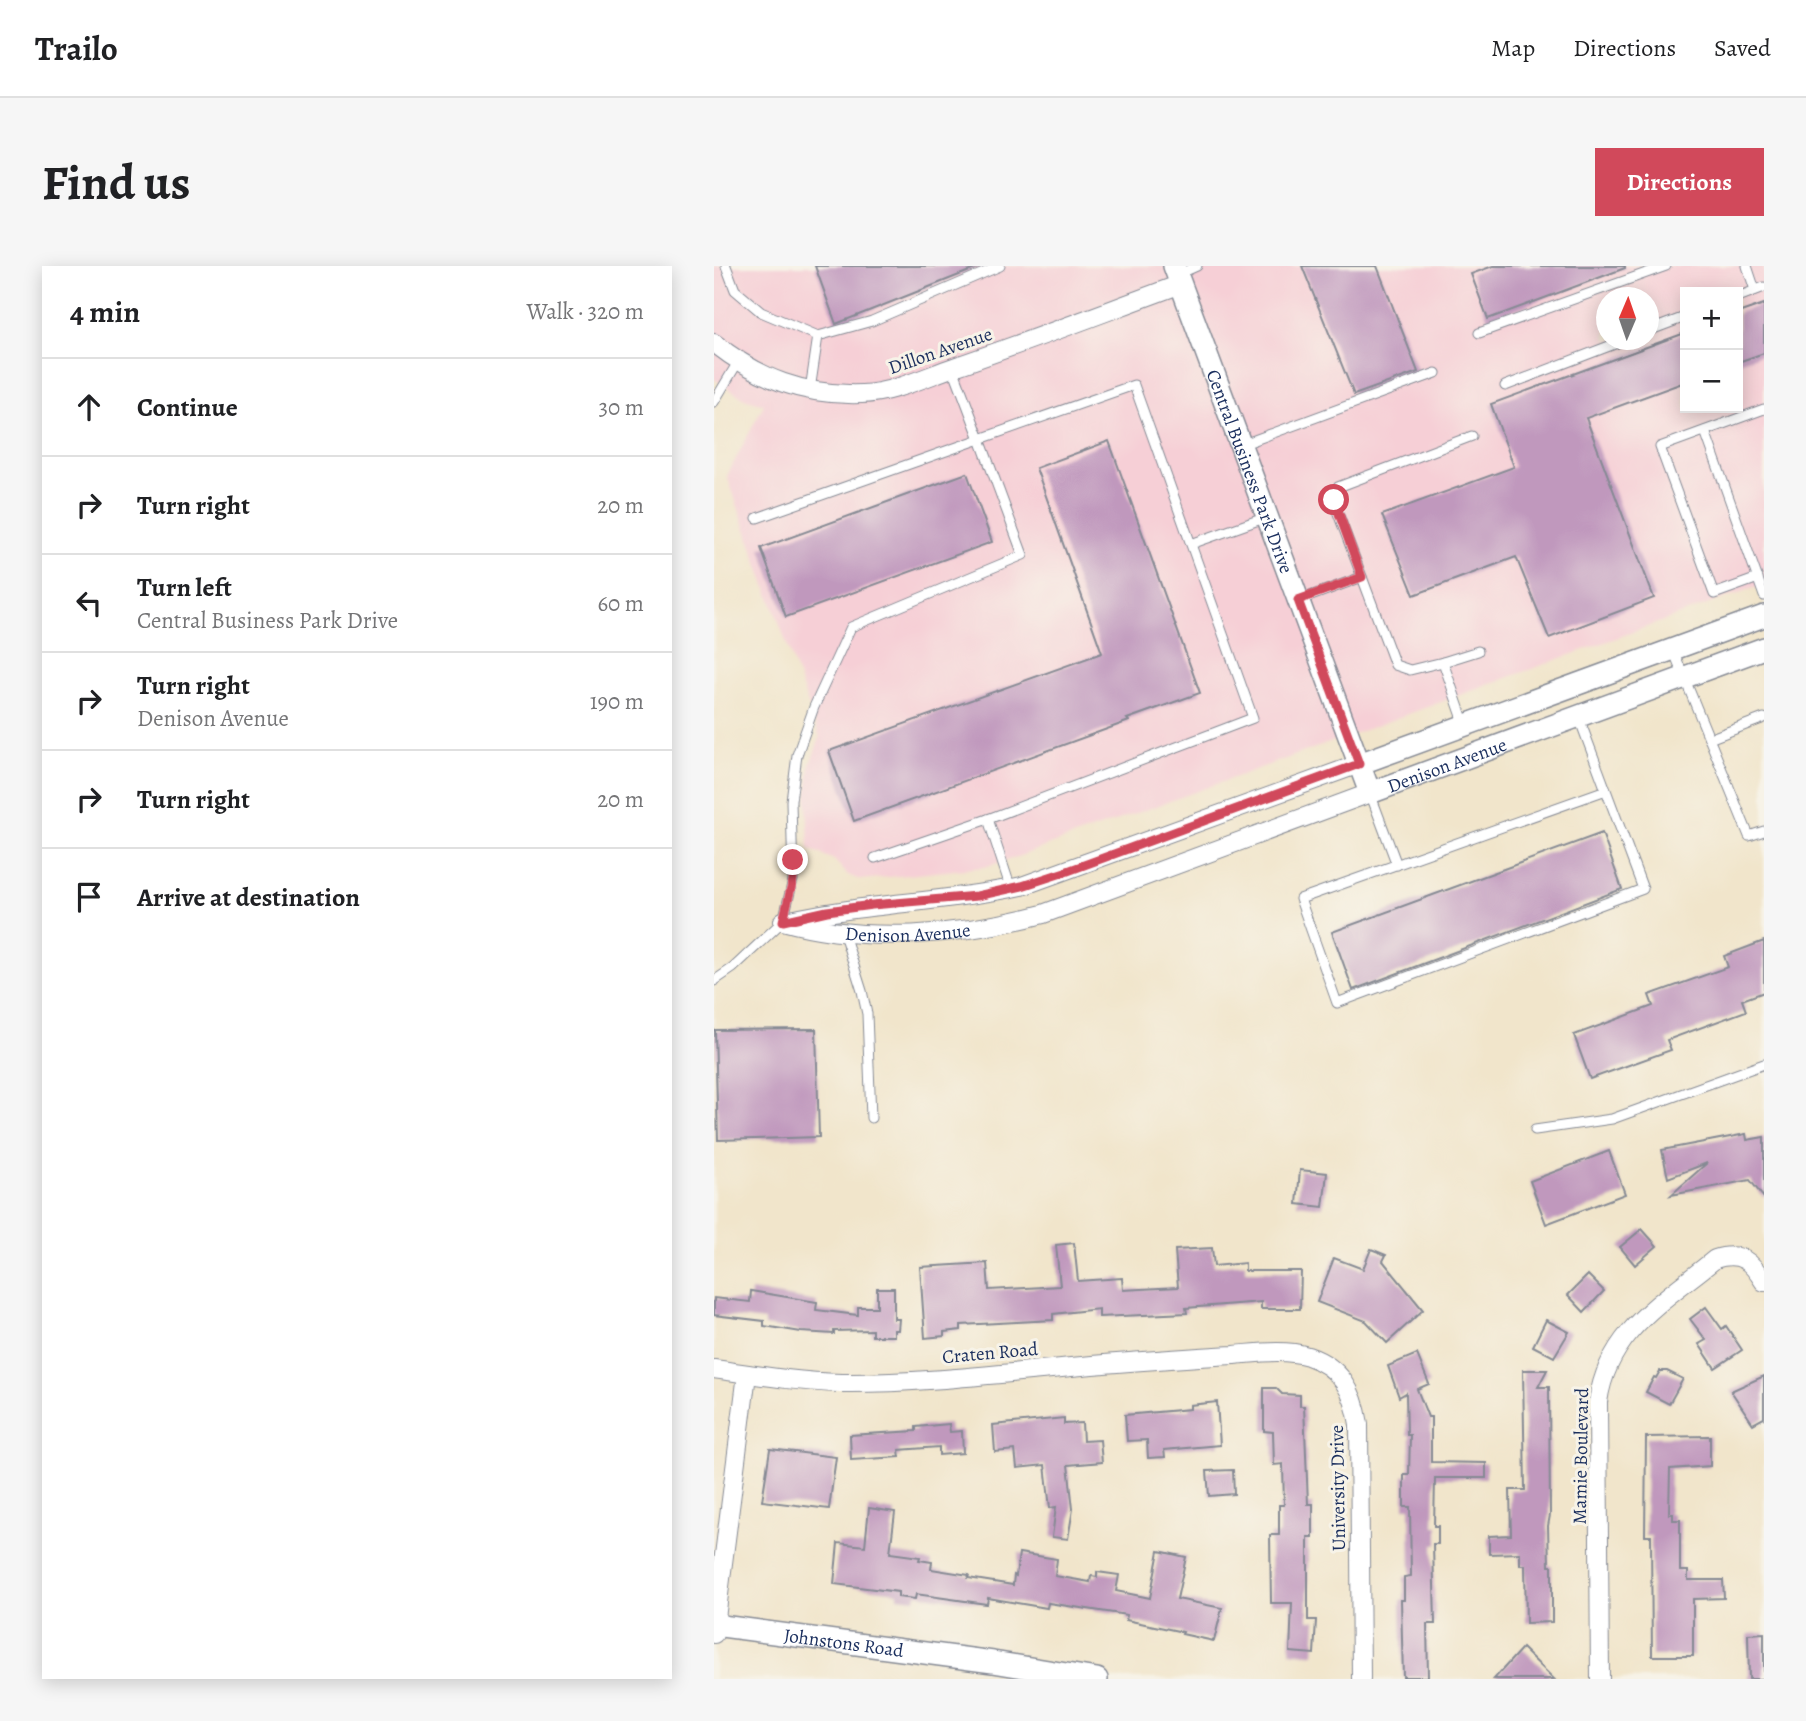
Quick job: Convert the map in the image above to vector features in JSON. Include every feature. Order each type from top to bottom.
[{"type":"street","name":"Dillon Avenue","points":[[714,343],[738,362],[766,378],[828,393],[875,392],[953,368],[1182,273]]},
{"type":"street","name":"Central Business Park Drive","points":[[1182,273],[1267,517],[1370,793]]},
{"type":"street","name":"Denison Avenue","points":[[783,921],[827,911],[977,896],[1011,889],[1078,867],[1764,616]]},
{"type":"street","name":"Denison Avenue","points":[[783,921],[844,934],[897,934],[977,927],[1031,917],[1764,648]]},
{"type":"street","name":"Mamie Boulevard","points":[[1600,1679],[1598,1402],[1605,1370],[1628,1332],[1715,1259],[1728,1255],[1740,1257],[1751,1263],[1764,1282]]},
{"type":"street","name":"Craten Road","points":[[714,1369],[830,1382],[894,1381],[1271,1353]]},
{"type":"street","name":"University Drive","points":[[1271,1353],[1295,1353],[1320,1361],[1335,1371],[1347,1385],[1355,1402],[1359,1424],[1362,1679]]},
{"type":"street","points":[[714,1628],[747,1374]]},
{"type":"street","name":"Johnstons Road","points":[[714,1628],[993,1662],[1097,1679]]},
{"type":"lane","points":[[726,266],[735,290],[761,312],[818,337],[872,321],[1000,266]]},
{"type":"lane","points":[[1479,333],[1667,266]]},
{"type":"lane","points":[[1743,295],[1760,288],[1747,266]]},
{"type":"lane","points":[[1659,327],[1680,319]]},
{"type":"lane","points":[[810,390],[818,337]]},
{"type":"lane","points":[[1505,386],[1599,350]]},
{"type":"lane","points":[[714,402],[738,362]]},
{"type":"lane","points":[[714,981],[733,968],[783,921],[793,880],[791,801],[797,755],[814,707],[851,627],[1023,555],[953,368]]},
{"type":"lane","points":[[1241,445],[1436,373]]},
{"type":"lane","points":[[758,518],[1134,384],[1253,718],[988,819],[876,858]]},
{"type":"lane","points":[[1758,578],[1714,594],[1660,447],[1764,409]]},
{"type":"lane","points":[[1705,431],[1764,596]]},
{"type":"lane","points":[[1472,436],[1338,487],[1334,500],[1395,665],[1410,670],[1478,651]]},
{"type":"lane","points":[[1191,544],[1267,517]]},
{"type":"lane","points":[[1298,600],[1362,577]]},
{"type":"lane","points":[[1673,650],[1749,836],[1764,831]]},
{"type":"lane","points":[[1443,662],[1465,726]]},
{"type":"lane","points":[[1579,716],[1643,889],[1337,1003],[1300,899],[1606,790]]},
{"type":"lane","points":[[1709,739],[1764,718]]},
{"type":"lane","points":[[1370,793],[1397,865]]},
{"type":"lane","points":[[988,819],[1011,889]]},
{"type":"lane","points":[[844,934],[867,1014],[871,1118]]},
{"type":"lane","points":[[1535,1130],[1612,1119],[1764,1064]]},
{"type":"shaded area","points":[[714,266],[1764,266],[1764,584],[1017,857],[984,867],[860,880],[848,875],[834,860],[809,849],[807,801],[810,764],[820,738],[727,476],[764,404],[744,398],[714,379]]},
{"type":"building","points":[[815,266],[982,266],[836,324]]},
{"type":"building","points":[[1302,266],[1377,266],[1418,372],[1354,395]]},
{"type":"building","points":[[1493,266],[1625,268],[1488,319],[1471,274]]},
{"type":"building","points":[[1764,304],[1764,353],[1743,360],[1743,350],[1743,311]]},
{"type":"building","points":[[1680,335],[1680,384],[1586,418],[1654,598],[1549,638],[1516,557],[1414,595],[1382,515],[1514,467],[1491,404],[1639,350],[1659,350],[1659,343]]},
{"type":"building","points":[[1109,441],[1200,693],[854,821],[829,751],[1102,653],[1036,468]]},
{"type":"building","points":[[967,473],[992,542],[786,617],[761,548]]},
{"type":"building","points":[[1602,833],[1622,889],[1353,990],[1332,932]]},
{"type":"building","points":[[1764,941],[1764,992],[1742,1000],[1746,1011],[1667,1040],[1671,1050],[1590,1079],[1574,1035],[1653,1006],[1649,995],[1728,967],[1724,956]]},
{"type":"building","points":[[816,1029],[819,1137],[718,1140],[715,1030]]},
{"type":"building","points":[[1746,1134],[1747,1140],[1764,1137],[1764,1198],[1750,1180],[1671,1195],[1707,1163],[1668,1178],[1662,1150]]},
{"type":"building","points":[[1609,1151],[1625,1194],[1546,1224],[1530,1181]]},
{"type":"building","points":[[1300,1170],[1327,1173],[1323,1207],[1297,1204]]},
{"type":"building","points":[[1642,1229],[1657,1246],[1635,1265],[1620,1247]]},
{"type":"building","points":[[1074,1243],[1078,1281],[1122,1278],[1123,1290],[1178,1287],[1175,1250],[1212,1248],[1214,1266],[1245,1263],[1245,1271],[1301,1271],[1300,1309],[1261,1309],[1261,1302],[1186,1308],[1187,1313],[1099,1317],[1099,1309],[1053,1314],[1053,1320],[961,1325],[961,1330],[944,1332],[944,1336],[925,1338],[920,1267],[987,1263],[989,1290],[1060,1286],[1056,1245]]},
{"type":"building","points":[[1371,1249],[1386,1255],[1383,1261],[1423,1310],[1387,1343],[1366,1321],[1317,1302],[1334,1258],[1363,1269]]},
{"type":"building","points":[[1588,1275],[1604,1291],[1584,1312],[1568,1295]]},
{"type":"building","points":[[877,1288],[894,1288],[894,1319],[899,1319],[898,1330],[894,1330],[894,1336],[872,1336],[872,1330],[834,1331],[834,1334],[801,1332],[764,1326],[764,1321],[714,1315],[714,1298],[750,1302],[751,1291],[817,1302],[816,1310],[858,1315],[858,1307],[877,1307]]},
{"type":"building","points":[[1706,1307],[1722,1329],[1726,1326],[1742,1350],[1715,1368],[1699,1344],[1706,1340],[1690,1319]]},
{"type":"building","points":[[1546,1320],[1569,1332],[1554,1357],[1533,1346]]},
{"type":"building","points":[[1417,1354],[1429,1384],[1417,1389],[1428,1417],[1431,1417],[1431,1462],[1486,1463],[1486,1478],[1435,1478],[1434,1526],[1438,1526],[1438,1544],[1433,1544],[1435,1624],[1427,1624],[1428,1677],[1403,1677],[1401,1600],[1404,1600],[1404,1577],[1411,1576],[1410,1507],[1404,1507],[1404,1475],[1409,1475],[1410,1435],[1407,1435],[1406,1393],[1399,1397],[1388,1366]]},
{"type":"building","points":[[1523,1370],[1547,1370],[1538,1387],[1549,1387],[1548,1526],[1549,1566],[1552,1566],[1552,1622],[1526,1623],[1525,1565],[1520,1565],[1520,1553],[1489,1554],[1489,1536],[1511,1535],[1510,1490],[1525,1490]]},
{"type":"building","points":[[1660,1371],[1667,1371],[1683,1379],[1669,1404],[1646,1392]]},
{"type":"building","points":[[1764,1376],[1764,1418],[1753,1424],[1731,1391]]},
{"type":"building","points":[[1264,1388],[1276,1388],[1282,1394],[1300,1395],[1300,1406],[1304,1406],[1308,1504],[1313,1504],[1313,1537],[1308,1537],[1308,1620],[1316,1620],[1314,1654],[1290,1652],[1292,1603],[1271,1603],[1270,1535],[1279,1535],[1279,1505],[1284,1505],[1283,1464],[1274,1465],[1273,1432],[1264,1431]]},
{"type":"building","points":[[1217,1402],[1220,1445],[1164,1450],[1165,1457],[1148,1458],[1147,1440],[1127,1441],[1125,1415],[1190,1409],[1190,1405]]},
{"type":"building","points":[[1064,1418],[1064,1424],[1082,1423],[1083,1441],[1100,1440],[1102,1462],[1068,1465],[1073,1509],[1068,1539],[1052,1537],[1056,1507],[1050,1508],[1045,1465],[1017,1468],[1015,1450],[995,1452],[993,1425]]},
{"type":"building","points":[[949,1424],[950,1432],[962,1431],[963,1453],[939,1455],[939,1447],[899,1450],[900,1457],[851,1460],[850,1435],[916,1431],[916,1427]]},
{"type":"building","points":[[1710,1436],[1710,1466],[1670,1469],[1669,1514],[1673,1514],[1673,1520],[1680,1520],[1680,1571],[1688,1571],[1688,1580],[1723,1580],[1724,1598],[1693,1599],[1693,1656],[1652,1656],[1651,1536],[1645,1536],[1646,1437]]},
{"type":"building","points":[[770,1449],[836,1457],[829,1509],[762,1501]]},
{"type":"building","points":[[1233,1470],[1234,1494],[1209,1496],[1207,1471]]},
{"type":"building","points":[[869,1508],[895,1512],[890,1553],[920,1557],[919,1560],[932,1562],[931,1569],[1013,1585],[1019,1553],[1057,1559],[1055,1576],[1090,1582],[1091,1576],[1097,1577],[1097,1572],[1119,1575],[1116,1591],[1150,1598],[1159,1551],[1186,1557],[1177,1599],[1222,1608],[1214,1641],[1126,1620],[1127,1615],[1048,1603],[1047,1608],[988,1598],[987,1604],[916,1594],[915,1599],[898,1597],[898,1592],[834,1584],[838,1543],[865,1546]]},
{"type":"building","points":[[1764,1633],[1764,1679],[1749,1679],[1748,1634]]},
{"type":"building","points":[[1522,1648],[1554,1679],[1494,1679]]},
{"type":"route","points":[[793,860],[793,880],[783,921],[872,905],[977,896],[1022,886],[1065,872],[1359,764],[1298,600],[1362,577],[1334,500]]}]
